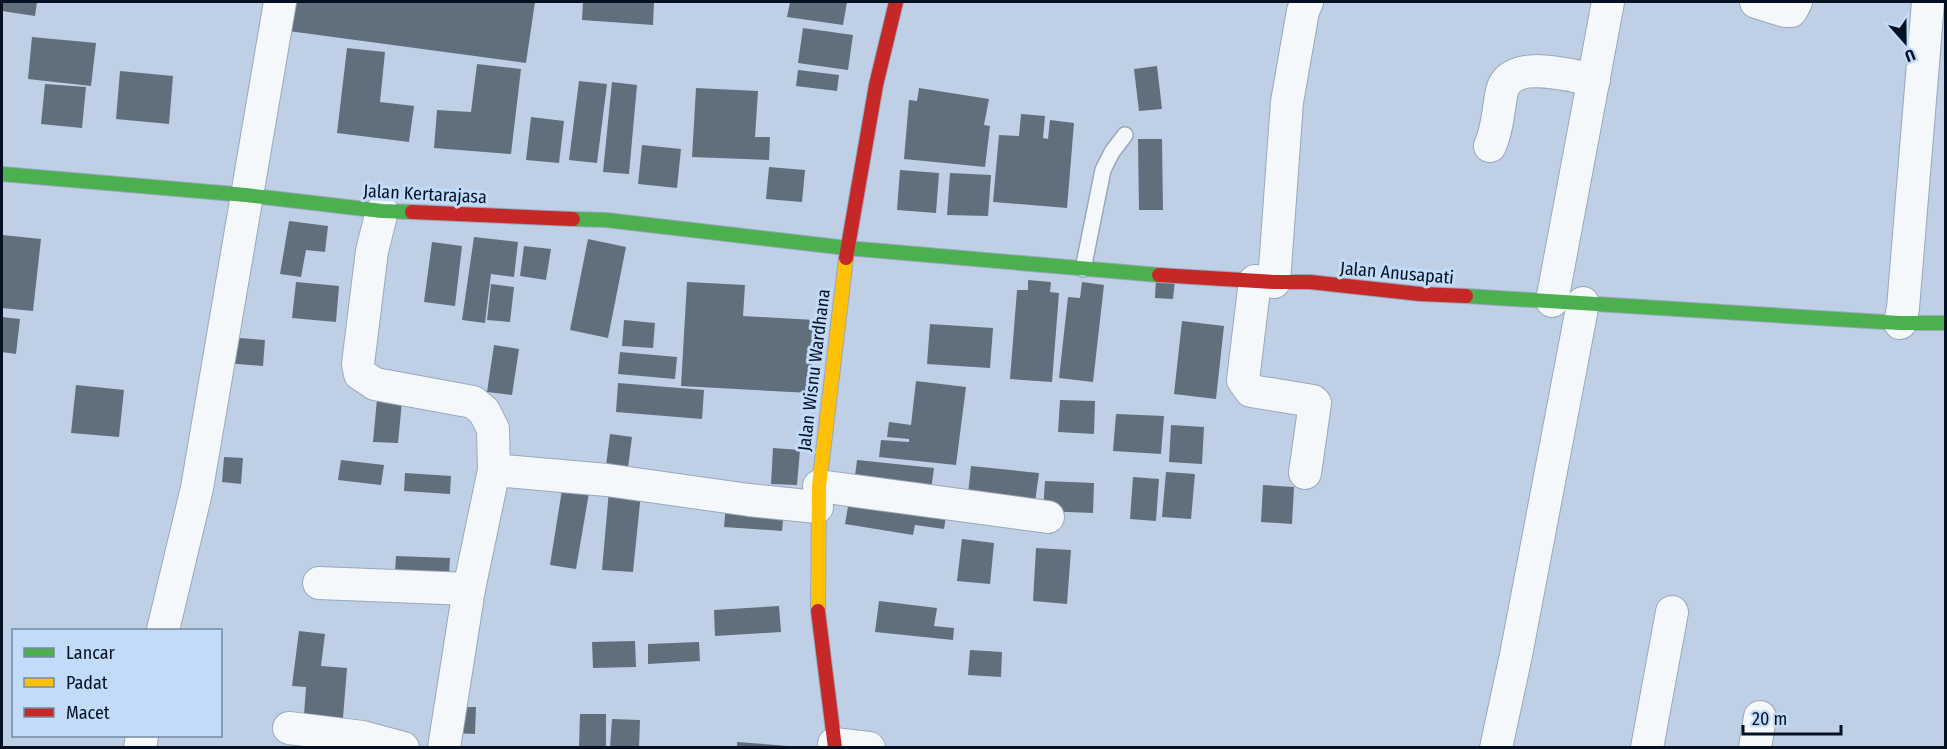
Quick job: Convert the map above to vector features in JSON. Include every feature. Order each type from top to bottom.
[{"type":"street","points":[[163,629],[197,489],[280,2]]},
{"type":"street","name":"Jalan Wisnu Wardhana","points":[[834,746],[818,612],[818,496],[847,248],[876,85],[896,2]]},
{"type":"street","points":[[1305,473],[1315,403],[1313,400],[1251,391],[1243,380],[1265,282],[1287,102],[1303,11],[1307,2]]},
{"type":"street","points":[[1552,301],[1608,2]]},
{"type":"street","points":[[1756,2],[1791,11],[1796,2]]},
{"type":"street","points":[[1900,323],[1928,2]]},
{"type":"street","points":[[1490,146],[1503,88],[1511,77],[1524,71],[1549,72],[1594,80]]},
{"type":"street","name":"Jalan Kertarajasa","points":[[2,174],[246,195],[382,211],[606,220],[847,248]]},
{"type":"street","points":[[382,211],[372,251],[358,364],[360,374],[375,384],[473,402],[484,411],[493,429],[494,470],[469,589],[444,747]]},
{"type":"street","name":"Jalan Anusapati","points":[[847,248],[1083,269],[1265,282],[1310,282],[1420,294],[1900,323],[1946,323]]},
{"type":"street","points":[[1496,747],[1516,655],[1583,303]]},
{"type":"street","points":[[494,470],[607,480],[749,500],[818,496],[1048,517]]},
{"type":"street","points":[[319,583],[469,589]]},
{"type":"street","points":[[1647,747],[1672,612]]},
{"type":"street","points":[[1755,747],[1760,717]]},
{"type":"street","points":[[289,728],[362,737],[403,747]]},
{"type":"street","points":[[834,746],[869,747]]},
{"type":"lane","points":[[1083,269],[1103,170],[1112,152],[1125,135]]},
{"type":"building","points":[[2,2],[37,2],[35,16],[2,11]]},
{"type":"building","points":[[285,2],[535,2],[526,63],[281,30]]},
{"type":"building","points":[[583,2],[654,2],[653,25],[582,20]]},
{"type":"building","points":[[790,2],[847,2],[843,25],[787,17]]},
{"type":"building","points":[[803,28],[853,35],[848,70],[798,63]]},
{"type":"building","points":[[32,37],[96,43],[91,86],[28,79]]},
{"type":"building","points":[[347,48],[385,52],[380,102],[414,106],[409,142],[337,133]]},
{"type":"building","points":[[477,64],[521,69],[511,154],[434,148],[437,110],[471,112]]},
{"type":"building","points":[[1157,66],[1162,109],[1139,111],[1134,69]]},
{"type":"building","points":[[798,70],[839,75],[837,91],[796,86]]},
{"type":"building","points":[[120,71],[173,76],[169,124],[116,119]]},
{"type":"building","points":[[579,81],[607,84],[597,163],[569,160]]},
{"type":"building","points":[[612,82],[637,85],[629,174],[603,172]]},
{"type":"building","points":[[45,84],[86,87],[82,128],[41,124]]},
{"type":"building","points":[[696,88],[758,91],[755,137],[770,137],[769,160],[692,157]]},
{"type":"building","points":[[919,88],[989,99],[984,125],[990,126],[985,167],[904,159],[909,100],[917,101]]},
{"type":"building","points":[[1021,114],[1045,116],[1043,138],[1048,139],[1050,120],[1074,123],[1067,208],[993,202],[999,135],[1019,136]]},
{"type":"building","points":[[531,117],[564,121],[559,163],[526,160]]},
{"type":"building","points":[[1138,139],[1162,139],[1163,210],[1139,210]]},
{"type":"building","points":[[642,145],[681,149],[677,188],[638,184]]},
{"type":"building","points":[[769,167],[805,170],[802,202],[766,199]]},
{"type":"building","points":[[900,170],[939,173],[936,213],[897,210]]},
{"type":"building","points":[[950,173],[991,175],[988,216],[947,215]]},
{"type":"building","points":[[289,221],[328,226],[325,252],[306,250],[301,277],[280,274]]},
{"type":"building","points":[[2,235],[41,239],[33,311],[2,308]]},
{"type":"building","points":[[474,237],[518,242],[514,277],[491,274],[485,323],[462,320]]},
{"type":"building","points":[[588,239],[626,247],[608,338],[570,330]]},
{"type":"building","points":[[432,242],[462,246],[455,306],[424,302]]},
{"type":"building","points":[[524,246],[551,249],[546,280],[520,276]]},
{"type":"building","points":[[1156,279],[1175,280],[1173,299],[1155,298]]},
{"type":"building","points":[[1028,280],[1051,282],[1050,292],[1059,293],[1052,382],[1010,379],[1017,290],[1028,290]]},
{"type":"building","points":[[296,282],[339,286],[336,322],[292,318]]},
{"type":"building","points":[[687,282],[745,285],[743,316],[815,320],[810,393],[681,386]]},
{"type":"building","points":[[1082,282],[1104,285],[1093,382],[1059,378],[1068,297],[1080,298]]},
{"type":"building","points":[[491,284],[514,287],[510,322],[487,320]]},
{"type":"building","points":[[2,317],[20,319],[16,354],[2,352]]},
{"type":"building","points":[[624,320],[655,323],[653,348],[622,346]]},
{"type":"building","points":[[1182,321],[1224,326],[1216,399],[1174,394]]},
{"type":"building","points":[[930,324],[993,328],[990,368],[927,364]]},
{"type":"building","points":[[227,337],[265,340],[263,366],[225,363]]},
{"type":"building","points":[[494,345],[519,349],[512,395],[487,392]]},
{"type":"building","points":[[620,352],[677,357],[675,379],[618,374]]},
{"type":"building","points":[[916,381],[966,387],[956,465],[879,457],[881,440],[909,442],[909,439],[887,437],[889,422],[911,425]]},
{"type":"building","points":[[618,383],[704,390],[702,419],[616,412]]},
{"type":"building","points":[[76,385],[124,390],[119,437],[71,433]]},
{"type":"building","points":[[377,399],[402,401],[398,443],[373,442]]},
{"type":"building","points":[[1060,400],[1095,401],[1094,434],[1058,432]]},
{"type":"building","points":[[1116,414],[1164,416],[1161,454],[1113,451]]},
{"type":"building","points":[[1171,425],[1204,427],[1202,464],[1169,462]]},
{"type":"building","points":[[610,434],[632,437],[628,468],[606,466]]},
{"type":"building","points":[[773,448],[800,450],[797,485],[771,484]]},
{"type":"building","points":[[224,457],[243,458],[241,484],[222,482]]},
{"type":"building","points":[[341,460],[384,465],[381,485],[338,480]]},
{"type":"building","points":[[857,460],[934,468],[930,497],[882,490],[884,478],[855,476]]},
{"type":"building","points":[[971,466],[1039,473],[1034,510],[967,503]]},
{"type":"building","points":[[1166,472],[1195,474],[1191,519],[1162,517]]},
{"type":"building","points":[[405,473],[451,476],[450,494],[404,491]]},
{"type":"building","points":[[564,477],[591,481],[576,569],[550,565]]},
{"type":"building","points":[[1133,477],[1159,479],[1156,521],[1130,519]]},
{"type":"building","points":[[1045,481],[1094,483],[1093,513],[1043,511]]},
{"type":"building","points":[[1263,485],[1294,487],[1292,524],[1261,522]]},
{"type":"building","points":[[609,490],[641,493],[633,572],[602,570]]},
{"type":"building","points":[[850,495],[947,510],[944,529],[915,525],[913,535],[845,524]]},
{"type":"building","points":[[726,504],[784,509],[782,531],[724,527]]},
{"type":"building","points":[[962,539],[994,543],[990,584],[957,581]]},
{"type":"building","points":[[1036,548],[1071,550],[1067,604],[1033,601]]},
{"type":"building","points":[[396,556],[450,558],[449,574],[395,572]]},
{"type":"building","points":[[879,601],[937,608],[934,626],[954,628],[953,640],[875,632]]},
{"type":"building","points":[[779,606],[781,632],[715,636],[714,610]]},
{"type":"building","points":[[299,631],[325,634],[321,666],[347,668],[343,718],[304,715],[306,687],[292,686]]},
{"type":"building","points":[[635,641],[636,667],[593,668],[592,642]]},
{"type":"building","points":[[699,642],[700,661],[648,664],[648,644]]},
{"type":"building","points":[[970,650],[1002,652],[1001,677],[968,675]]},
{"type":"building","points":[[456,707],[476,707],[475,734],[455,733]]},
{"type":"building","points":[[580,714],[606,714],[606,748],[579,748]]},
{"type":"building","points":[[612,719],[640,720],[639,748],[610,748]]},
{"type":"building","points":[[737,742],[788,746],[788,748],[737,748]]},
{"type":"traffic: fast","points":[[2,174],[412,212]]},
{"type":"traffic: fast","points":[[573,219],[606,220],[847,248],[1159,275]]},
{"type":"traffic: fast","points":[[1466,296],[1900,323],[1946,323]]},
{"type":"traffic: slow","points":[[818,611],[819,486],[846,258]]},
{"type":"traffic: jam","points":[[846,258],[876,85],[896,2]]},
{"type":"traffic: jam","points":[[412,212],[573,219]]},
{"type":"traffic: jam","points":[[1159,275],[1310,282],[1420,294],[1466,296]]},
{"type":"traffic: jam","points":[[818,611],[835,748]]}]
